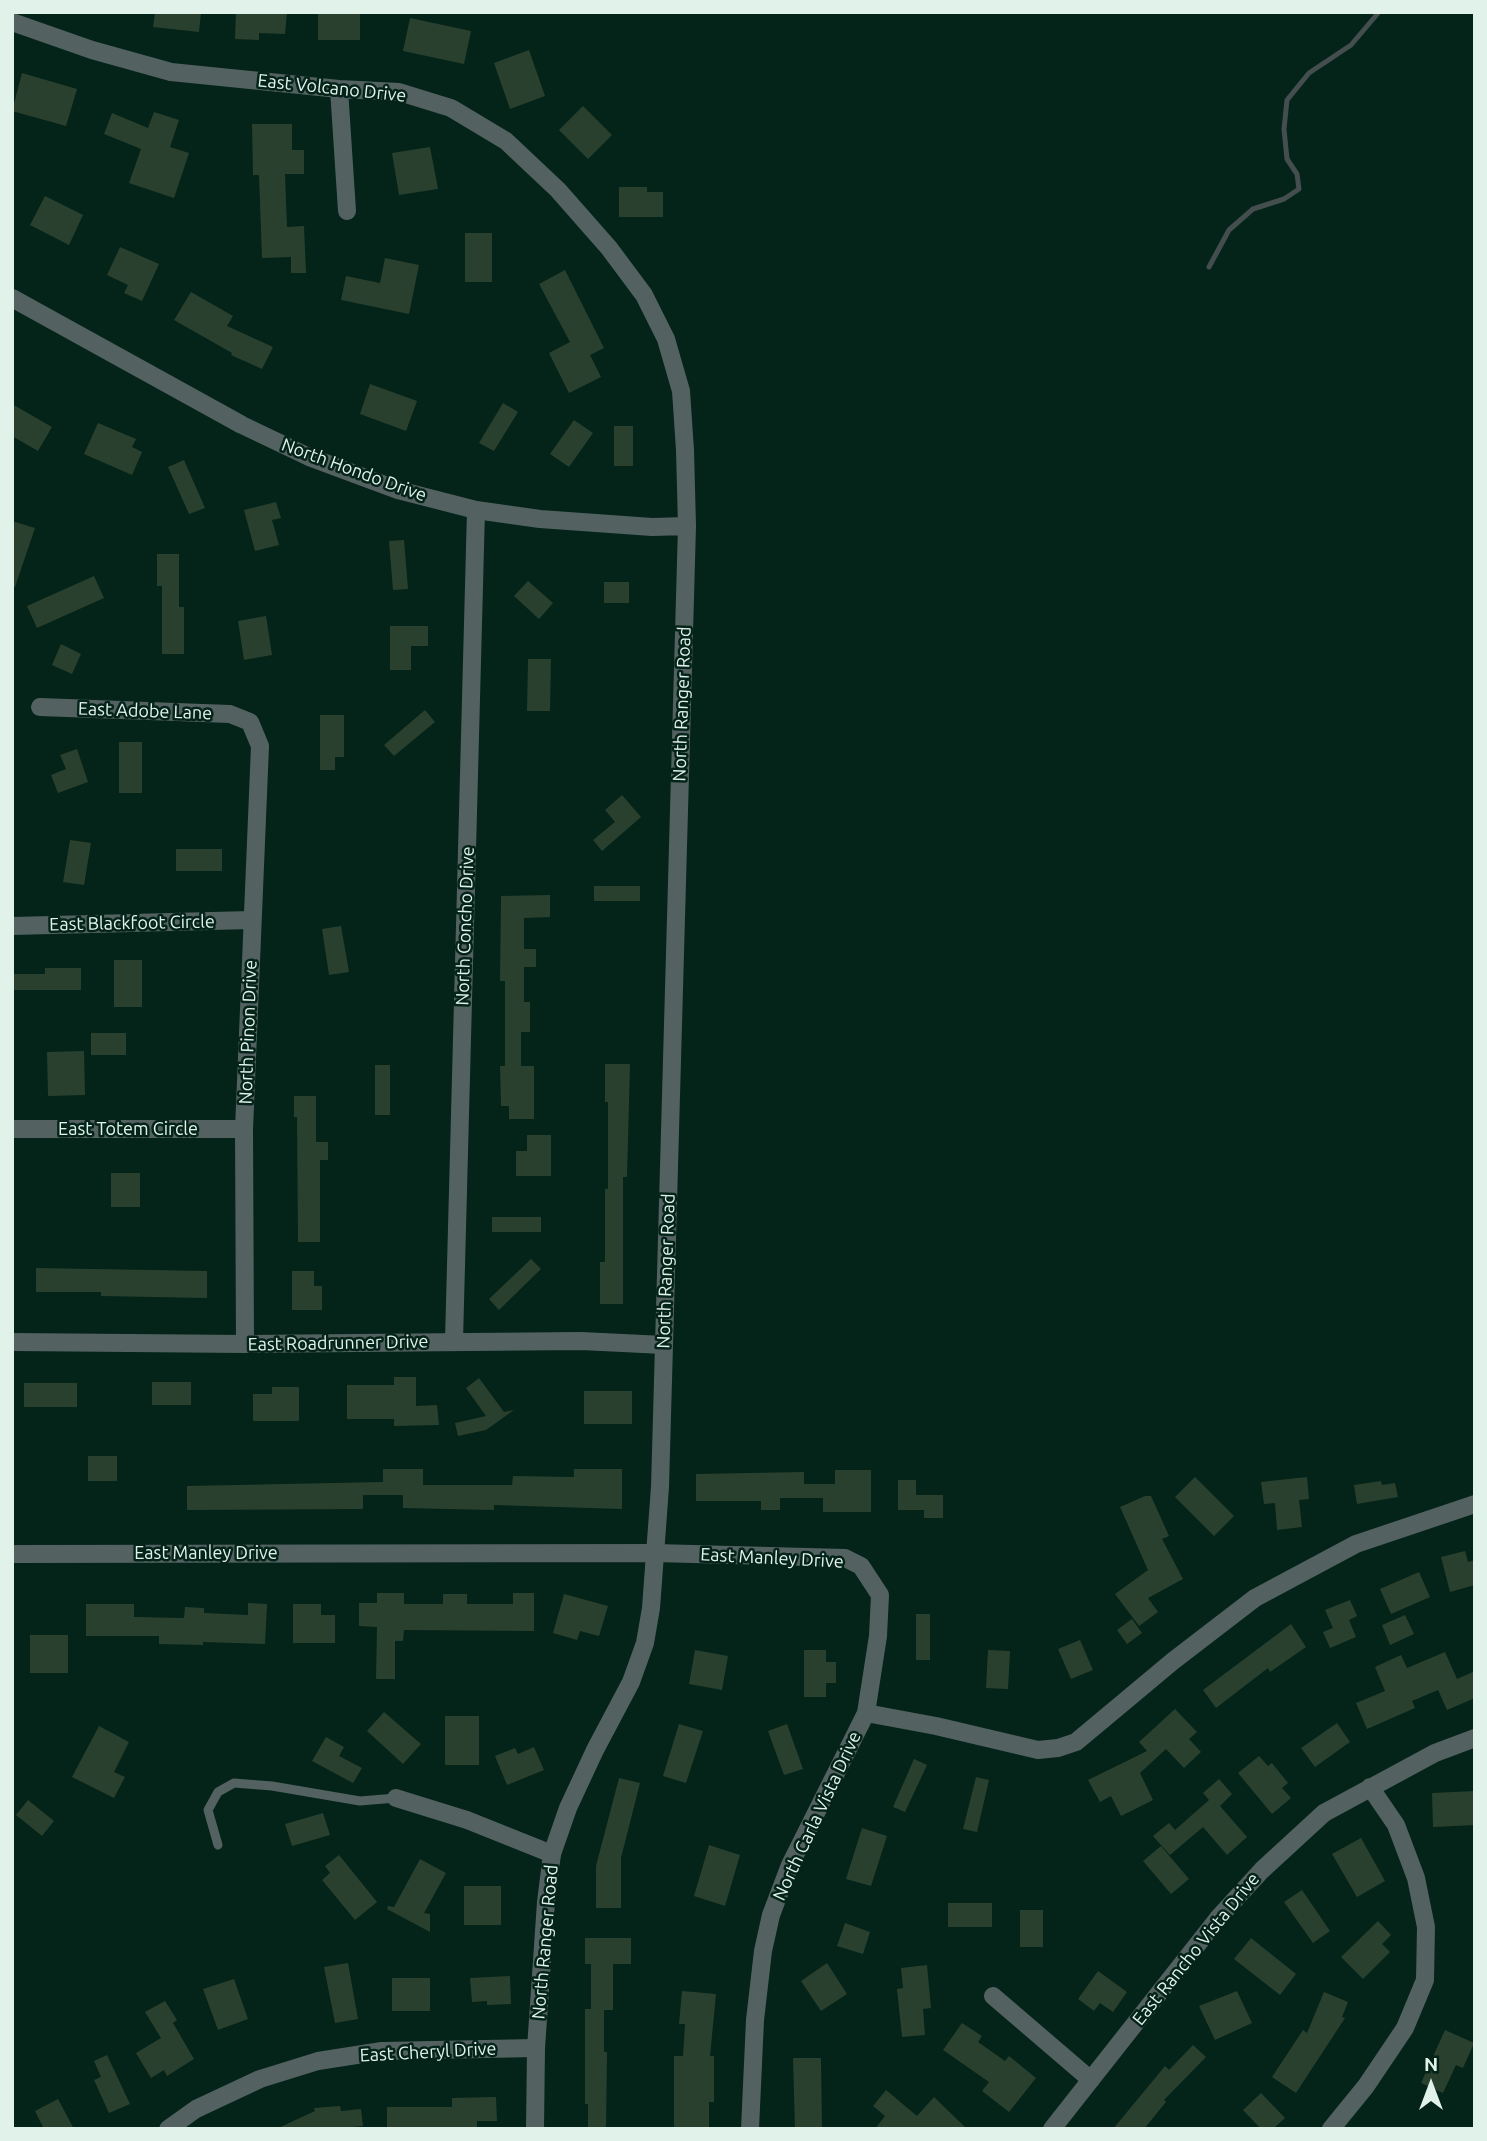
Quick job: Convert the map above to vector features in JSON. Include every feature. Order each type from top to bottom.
[{"type":"street","name":"East Volcano Drive","points":[[12,22],[92,50],[171,72],[339,89],[399,92],[451,108],[506,141],[558,190],[609,248],[644,295],[666,339],[681,391]]},
{"type":"street","points":[[339,89],[347,211]]},
{"type":"street","name":"North Hondo Drive","points":[[14,302],[242,425],[309,457],[398,490],[476,510],[577,522],[652,527],[687,526]]},
{"type":"street","name":"North Ranger Road","points":[[535,2129],[536,2048],[552,1854],[568,1808],[631,1682],[645,1643],[655,1553],[660,1487],[687,526],[681,391]]},
{"type":"street","name":"North Concho Drive","points":[[454,1341],[476,510]]},
{"type":"street","name":"East Adobe Lane","points":[[40,707],[230,714],[250,722]]},
{"type":"street","name":"North Pinon Drive","points":[[245,1344],[244,1129],[260,746],[250,722]]},
{"type":"street","name":"East Blackfoot Circle","points":[[12,926],[251,920]]},
{"type":"street","name":"East Totem Circle","points":[[12,1129],[244,1129]]},
{"type":"street","name":"East Roadrunner Drive","points":[[12,1342],[245,1344],[581,1341],[664,1345]]},
{"type":"street","points":[[866,1713],[1038,1750],[1058,1748],[1076,1742],[1173,1661],[1255,1598],[1356,1544],[1475,1504]]},
{"type":"street","name":"East Manley Drive","points":[[12,1554],[655,1553],[845,1558],[861,1566],[880,1595],[878,1636],[866,1713]]},
{"type":"street","name":"North Carla Vista Drive","points":[[750,2129],[755,2020],[763,1951],[771,1915],[790,1865],[866,1713]]},
{"type":"street","name":"East Rancho Vista Drive","points":[[1052,2129],[1219,1917],[1262,1870],[1324,1813],[1435,1753],[1475,1738]]},
{"type":"street","points":[[1331,2129],[1366,2086],[1405,2028],[1425,1980],[1426,1927],[1416,1878],[1396,1825],[1370,1787]]},
{"type":"street","points":[[396,1798],[467,1820],[552,1854]]},
{"type":"street","points":[[993,1996],[1091,2080]]},
{"type":"street","name":"East Cheryl Drive","points":[[168,2129],[196,2109],[260,2079],[318,2061],[382,2051],[536,2048]]},
{"type":"lane","points":[[218,1845],[208,1810],[218,1792],[234,1783],[272,1786],[360,1801],[396,1798]]},
{"type":"building","points":[[155,12],[201,12],[199,32],[153,27]]},
{"type":"building","points":[[236,12],[287,12],[285,34],[259,33],[259,40],[235,39]]},
{"type":"building","points":[[318,12],[360,12],[360,40],[318,40]]},
{"type":"building","points":[[410,18],[471,31],[464,64],[403,51]]},
{"type":"building","points":[[529,50],[545,96],[510,109],[494,63]]},
{"type":"building","points":[[22,73],[77,89],[66,126],[12,111]]},
{"type":"building","points":[[583,106],[612,135],[588,159],[559,130]]},
{"type":"building","points":[[154,112],[179,120],[170,147],[189,153],[174,198],[129,183],[141,149],[104,134],[112,113],[148,128]]},
{"type":"building","points":[[252,124],[292,124],[292,150],[304,150],[304,174],[285,174],[287,227],[304,226],[306,273],[291,273],[291,257],[262,258],[259,175],[253,175]]},
{"type":"building","points":[[430,147],[438,189],[399,195],[392,153]]},
{"type":"building","points":[[619,187],[647,187],[647,192],[663,192],[663,217],[619,217]]},
{"type":"building","points":[[45,196],[83,215],[69,245],[30,225]]},
{"type":"building","points":[[465,233],[492,233],[492,282],[465,282]]},
{"type":"building","points":[[120,247],[159,264],[142,301],[124,293],[128,285],[107,275]]},
{"type":"building","points":[[385,258],[419,265],[409,314],[341,300],[346,276],[380,283]]},
{"type":"building","points":[[565,270],[604,348],[590,355],[601,377],[569,393],[549,353],[570,342],[539,284]]},
{"type":"building","points":[[191,292],[233,316],[227,326],[273,347],[262,369],[231,355],[232,353],[174,320]]},
{"type":"building","points":[[370,384],[417,401],[406,431],[360,414]]},
{"type":"building","points":[[503,403],[518,412],[494,451],[479,443]]},
{"type":"building","points":[[12,404],[52,427],[38,451],[12,436]]},
{"type":"building","points":[[574,420],[593,433],[569,467],[550,454]]},
{"type":"building","points":[[98,423],[136,439],[132,447],[142,452],[132,475],[84,454]]},
{"type":"building","points":[[614,426],[633,426],[633,466],[614,466]]},
{"type":"building","points":[[184,460],[205,508],[189,514],[168,467]]},
{"type":"building","points":[[276,502],[281,518],[272,520],[279,545],[255,551],[244,510]]},
{"type":"building","points":[[12,521],[35,528],[15,587],[12,587]]},
{"type":"building","points":[[404,540],[408,589],[393,590],[389,541]]},
{"type":"building","points":[[157,554],[179,554],[179,607],[184,607],[184,654],[162,654],[162,586],[157,586]]},
{"type":"building","points":[[94,576],[104,598],[37,628],[27,606]]},
{"type":"building","points":[[528,581],[553,603],[539,619],[514,596]]},
{"type":"building","points":[[604,582],[629,582],[629,603],[604,603]]},
{"type":"building","points":[[266,616],[272,655],[244,660],[238,621]]},
{"type":"building","points":[[390,626],[428,626],[428,646],[411,646],[411,670],[390,670]]},
{"type":"building","points":[[61,644],[81,654],[72,674],[52,665]]},
{"type":"building","points":[[528,659],[551,659],[550,711],[527,711]]},
{"type":"building","points":[[425,710],[435,722],[394,756],[384,745]]},
{"type":"building","points":[[320,715],[344,715],[344,757],[335,757],[335,770],[320,770]]},
{"type":"building","points":[[119,742],[142,742],[142,793],[119,793]]},
{"type":"building","points":[[77,749],[88,782],[58,793],[51,775],[66,769],[60,755]]},
{"type":"building","points":[[622,795],[641,817],[602,851],[593,840],[615,822],[605,810]]},
{"type":"building","points":[[70,840],[91,843],[84,885],[63,882]]},
{"type":"building","points":[[176,849],[222,849],[222,871],[176,871]]},
{"type":"building","points":[[594,886],[640,886],[640,901],[594,901]]},
{"type":"building","points":[[550,895],[550,917],[524,918],[524,949],[536,949],[536,967],[524,967],[524,1002],[530,1002],[530,1032],[521,1032],[521,1066],[534,1066],[534,1119],[509,1119],[509,1106],[501,1106],[500,1066],[505,1066],[505,981],[500,981],[501,896]]},
{"type":"building","points":[[341,926],[349,972],[329,975],[322,929]]},
{"type":"building","points":[[114,960],[142,960],[142,1007],[114,1007]]},
{"type":"building","points":[[45,968],[81,968],[81,990],[12,990],[12,974],[45,974]]},
{"type":"building","points":[[91,1033],[126,1033],[126,1055],[91,1055]]},
{"type":"building","points":[[84,1051],[85,1095],[48,1096],[47,1052]]},
{"type":"building","points":[[605,1064],[630,1064],[627,1177],[623,1177],[623,1304],[600,1304],[600,1262],[605,1262],[605,1189],[608,1189]]},
{"type":"building","points":[[375,1065],[390,1065],[390,1115],[375,1115]]},
{"type":"building","points":[[294,1096],[316,1096],[316,1142],[328,1142],[328,1160],[320,1160],[320,1242],[298,1242],[297,1117],[294,1117]]},
{"type":"building","points":[[527,1135],[551,1135],[551,1176],[516,1176],[516,1151],[527,1151]]},
{"type":"building","points":[[111,1173],[140,1173],[140,1207],[111,1207]]},
{"type":"building","points":[[492,1217],[541,1217],[541,1232],[492,1232]]},
{"type":"building","points":[[531,1259],[541,1269],[499,1310],[489,1299]]},
{"type":"building","points":[[36,1268],[207,1271],[207,1298],[101,1296],[101,1292],[36,1292]]},
{"type":"building","points":[[292,1271],[314,1271],[314,1286],[322,1286],[322,1310],[292,1310]]},
{"type":"building","points":[[394,1377],[416,1377],[416,1406],[437,1405],[439,1425],[394,1426],[394,1419],[347,1419],[347,1385],[394,1385]]},
{"type":"building","points":[[479,1378],[504,1412],[514,1410],[486,1430],[458,1436],[455,1423],[486,1416],[466,1388]]},
{"type":"building","points":[[152,1382],[191,1382],[191,1405],[152,1405]]},
{"type":"building","points":[[24,1383],[77,1383],[77,1407],[24,1407]]},
{"type":"building","points":[[272,1387],[299,1387],[299,1421],[253,1421],[253,1394],[272,1394]]},
{"type":"building","points":[[584,1391],[632,1391],[632,1424],[584,1424]]},
{"type":"building","points":[[88,1456],[117,1456],[117,1481],[88,1481]]},
{"type":"building","points":[[383,1469],[423,1469],[423,1485],[512,1485],[513,1476],[574,1477],[574,1469],[622,1469],[622,1509],[494,1505],[494,1510],[403,1508],[403,1495],[363,1495],[363,1509],[187,1510],[187,1486],[383,1482]]},
{"type":"building","points":[[835,1470],[871,1470],[871,1512],[823,1512],[823,1498],[780,1498],[780,1510],[761,1510],[761,1501],[696,1501],[696,1474],[804,1472],[804,1484],[835,1484]]},
{"type":"building","points":[[1195,1477],[1234,1516],[1214,1536],[1175,1497]]},
{"type":"building","points":[[1307,1477],[1309,1499],[1299,1500],[1302,1527],[1277,1530],[1275,1503],[1264,1504],[1261,1482]]},
{"type":"building","points":[[898,1480],[916,1480],[916,1495],[943,1495],[943,1518],[924,1518],[924,1510],[898,1510]]},
{"type":"building","points":[[1381,1481],[1382,1485],[1395,1483],[1398,1497],[1357,1504],[1354,1485]]},
{"type":"building","points":[[1151,1496],[1169,1536],[1162,1539],[1183,1579],[1148,1598],[1158,1612],[1139,1626],[1115,1594],[1148,1570],[1120,1507]]},
{"type":"building","points":[[1465,1551],[1468,1562],[1475,1560],[1475,1585],[1450,1592],[1441,1557]]},
{"type":"building","points":[[1419,1572],[1430,1597],[1391,1614],[1380,1589]]},
{"type":"building","points":[[377,1593],[404,1593],[404,1604],[443,1604],[443,1594],[467,1594],[467,1604],[513,1604],[513,1593],[534,1593],[534,1631],[404,1630],[403,1641],[395,1641],[395,1679],[376,1679],[377,1627],[359,1626],[359,1603],[377,1603]]},
{"type":"building","points":[[564,1594],[608,1606],[599,1636],[580,1631],[577,1640],[553,1633]]},
{"type":"building","points":[[1350,1600],[1357,1616],[1349,1620],[1356,1637],[1330,1648],[1323,1632],[1333,1628],[1325,1610]]},
{"type":"building","points":[[248,1603],[267,1604],[265,1644],[159,1644],[159,1636],[86,1636],[86,1604],[134,1604],[134,1617],[184,1618],[185,1607],[204,1608],[204,1613],[248,1615]]},
{"type":"building","points":[[293,1604],[321,1604],[321,1615],[335,1615],[335,1643],[293,1643]]},
{"type":"building","points":[[916,1614],[930,1614],[930,1660],[916,1660]]},
{"type":"building","points":[[1405,1615],[1414,1634],[1390,1645],[1382,1625]]},
{"type":"building","points":[[1132,1619],[1142,1633],[1127,1644],[1117,1630]]},
{"type":"building","points":[[1291,1624],[1306,1647],[1270,1672],[1268,1668],[1216,1708],[1203,1690]]},
{"type":"building","points":[[30,1635],[68,1635],[68,1673],[30,1673]]},
{"type":"building","points":[[1080,1640],[1093,1670],[1071,1679],[1058,1649]]},
{"type":"building","points":[[695,1650],[728,1656],[722,1690],[689,1684]]},
{"type":"building","points":[[804,1650],[826,1650],[826,1662],[836,1662],[836,1683],[826,1683],[826,1697],[804,1697]]},
{"type":"building","points":[[988,1650],[1010,1651],[1008,1689],[986,1688]]},
{"type":"building","points":[[1445,1652],[1457,1679],[1475,1671],[1475,1698],[1447,1710],[1438,1690],[1412,1701],[1415,1708],[1367,1729],[1356,1703],[1385,1691],[1375,1667],[1401,1655],[1407,1668]]},
{"type":"building","points":[[1175,1709],[1197,1732],[1189,1739],[1201,1752],[1184,1768],[1166,1749],[1140,1773],[1153,1800],[1121,1816],[1111,1796],[1100,1802],[1088,1780],[1147,1751],[1139,1742]]},
{"type":"building","points":[[384,1712],[421,1744],[403,1764],[367,1731]]},
{"type":"building","points":[[445,1716],[479,1716],[479,1765],[445,1765]]},
{"type":"building","points":[[1337,1723],[1350,1742],[1315,1767],[1301,1748]]},
{"type":"building","points":[[679,1724],[703,1731],[686,1783],[663,1776]]},
{"type":"building","points":[[787,1724],[803,1769],[784,1775],[768,1731]]},
{"type":"building","points":[[99,1726],[129,1742],[114,1772],[125,1777],[114,1798],[72,1777]]},
{"type":"building","points":[[326,1737],[344,1747],[339,1756],[362,1768],[353,1783],[312,1761]]},
{"type":"building","points":[[534,1747],[544,1770],[507,1785],[495,1756],[515,1748],[518,1754]]},
{"type":"building","points":[[1259,1756],[1268,1766],[1272,1763],[1288,1783],[1282,1788],[1291,1798],[1272,1814],[1238,1773]]},
{"type":"building","points":[[914,1759],[927,1765],[905,1812],[893,1807]]},
{"type":"building","points":[[976,1777],[989,1780],[977,1832],[963,1829]]},
{"type":"building","points":[[619,1778],[640,1783],[621,1858],[621,1908],[596,1908],[596,1866]]},
{"type":"building","points":[[1219,1779],[1232,1794],[1220,1806],[1247,1837],[1227,1855],[1203,1827],[1170,1855],[1153,1836],[1169,1823],[1175,1830],[1209,1800],[1203,1793]]},
{"type":"building","points":[[1475,1791],[1475,1825],[1433,1827],[1432,1793]]},
{"type":"building","points":[[28,1800],[54,1821],[42,1836],[16,1815]]},
{"type":"building","points":[[323,1813],[330,1835],[292,1846],[285,1824]]},
{"type":"building","points":[[862,1828],[887,1836],[871,1886],[846,1879]]},
{"type":"building","points":[[1361,1838],[1385,1881],[1357,1897],[1332,1854]]},
{"type":"building","points":[[709,1845],[740,1855],[725,1906],[694,1896]]},
{"type":"building","points":[[1161,1846],[1189,1879],[1171,1894],[1143,1861]]},
{"type":"building","points":[[339,1855],[377,1902],[355,1920],[322,1880],[330,1873],[325,1866]]},
{"type":"building","points":[[420,1859],[446,1873],[424,1913],[430,1914],[430,1932],[387,1909],[388,1906],[394,1907]]},
{"type":"building","points":[[464,1886],[501,1886],[501,1925],[464,1925]]},
{"type":"building","points":[[1302,1890],[1330,1931],[1313,1943],[1284,1902]]},
{"type":"building","points":[[948,1903],[992,1903],[992,1927],[948,1927]]},
{"type":"building","points":[[1020,1910],[1043,1910],[1043,1947],[1020,1947]]},
{"type":"building","points":[[1378,1921],[1391,1935],[1382,1944],[1390,1952],[1363,1979],[1341,1957]]},
{"type":"building","points":[[845,1923],[870,1932],[863,1954],[837,1946]]},
{"type":"building","points":[[585,1938],[631,1938],[631,1964],[613,1964],[613,2010],[604,2010],[604,2052],[607,2052],[606,2129],[588,2129],[588,2104],[585,2104],[585,2009],[591,2009],[591,1964],[585,1964]]},
{"type":"building","points":[[1251,1938],[1296,1974],[1280,1995],[1234,1959]]},
{"type":"building","points":[[348,1963],[358,2019],[335,2023],[324,1967]]},
{"type":"building","points":[[827,1963],[847,1994],[821,2011],[801,1981]]},
{"type":"building","points":[[927,1965],[931,2008],[923,2009],[925,2035],[902,2037],[897,1989],[903,1988],[901,1968]]},
{"type":"building","points":[[1098,1971],[1127,1992],[1113,2012],[1100,2003],[1094,2011],[1078,1999]]},
{"type":"building","points":[[510,1976],[511,2004],[487,2005],[487,2001],[472,2002],[470,1978]]},
{"type":"building","points":[[392,1978],[430,1978],[430,2011],[392,2011]]},
{"type":"building","points":[[234,1979],[248,2019],[218,2030],[203,1989]]},
{"type":"building","points":[[682,1991],[716,1994],[710,2056],[714,2056],[714,2102],[709,2102],[709,2129],[674,2129],[674,2056],[683,2056],[685,2024],[679,2024]]},
{"type":"building","points":[[1237,1991],[1252,2023],[1215,2040],[1199,2006]]},
{"type":"building","points":[[1324,1992],[1348,2002],[1342,2017],[1345,2018],[1296,2093],[1272,2077],[1303,2030],[1307,2033]]},
{"type":"building","points":[[165,2001],[177,2020],[173,2023],[194,2059],[167,2076],[164,2070],[151,2078],[136,2053],[161,2038],[145,2012]]},
{"type":"building","points":[[962,2023],[982,2036],[978,2042],[1005,2061],[1009,2056],[1036,2078],[1009,2112],[982,2091],[989,2082],[943,2050]]},
{"type":"building","points":[[1445,2030],[1474,2043],[1463,2068],[1456,2065],[1443,2093],[1421,2083]]},
{"type":"building","points":[[1193,2045],[1206,2057],[1164,2100],[1166,2102],[1144,2129],[1113,2129],[1165,2066],[1169,2070]]},
{"type":"building","points":[[107,2055],[130,2104],[109,2113],[94,2080],[101,2077],[94,2061]]},
{"type":"building","points":[[793,2058],[821,2058],[822,2129],[795,2129]]},
{"type":"building","points":[[886,2090],[917,2116],[934,2097],[967,2129],[875,2129],[885,2116],[873,2106]]},
{"type":"building","points":[[1261,2093],[1285,2118],[1273,2129],[1261,2129],[1243,2110]]},
{"type":"building","points":[[496,2097],[497,2121],[477,2121],[477,2129],[387,2129],[387,2107],[452,2107],[452,2098]]},
{"type":"building","points":[[58,2099],[74,2129],[44,2129],[35,2111]]},
{"type":"building","points":[[340,2106],[341,2111],[361,2109],[363,2126],[276,2129],[315,2111],[314,2108]]},
{"type":"waterway","points":[[1209,267],[1229,230],[1253,209],[1284,199],[1299,189],[1297,174],[1287,159],[1284,129],[1287,100],[1309,73],[1351,45],[1379,12]]}]
